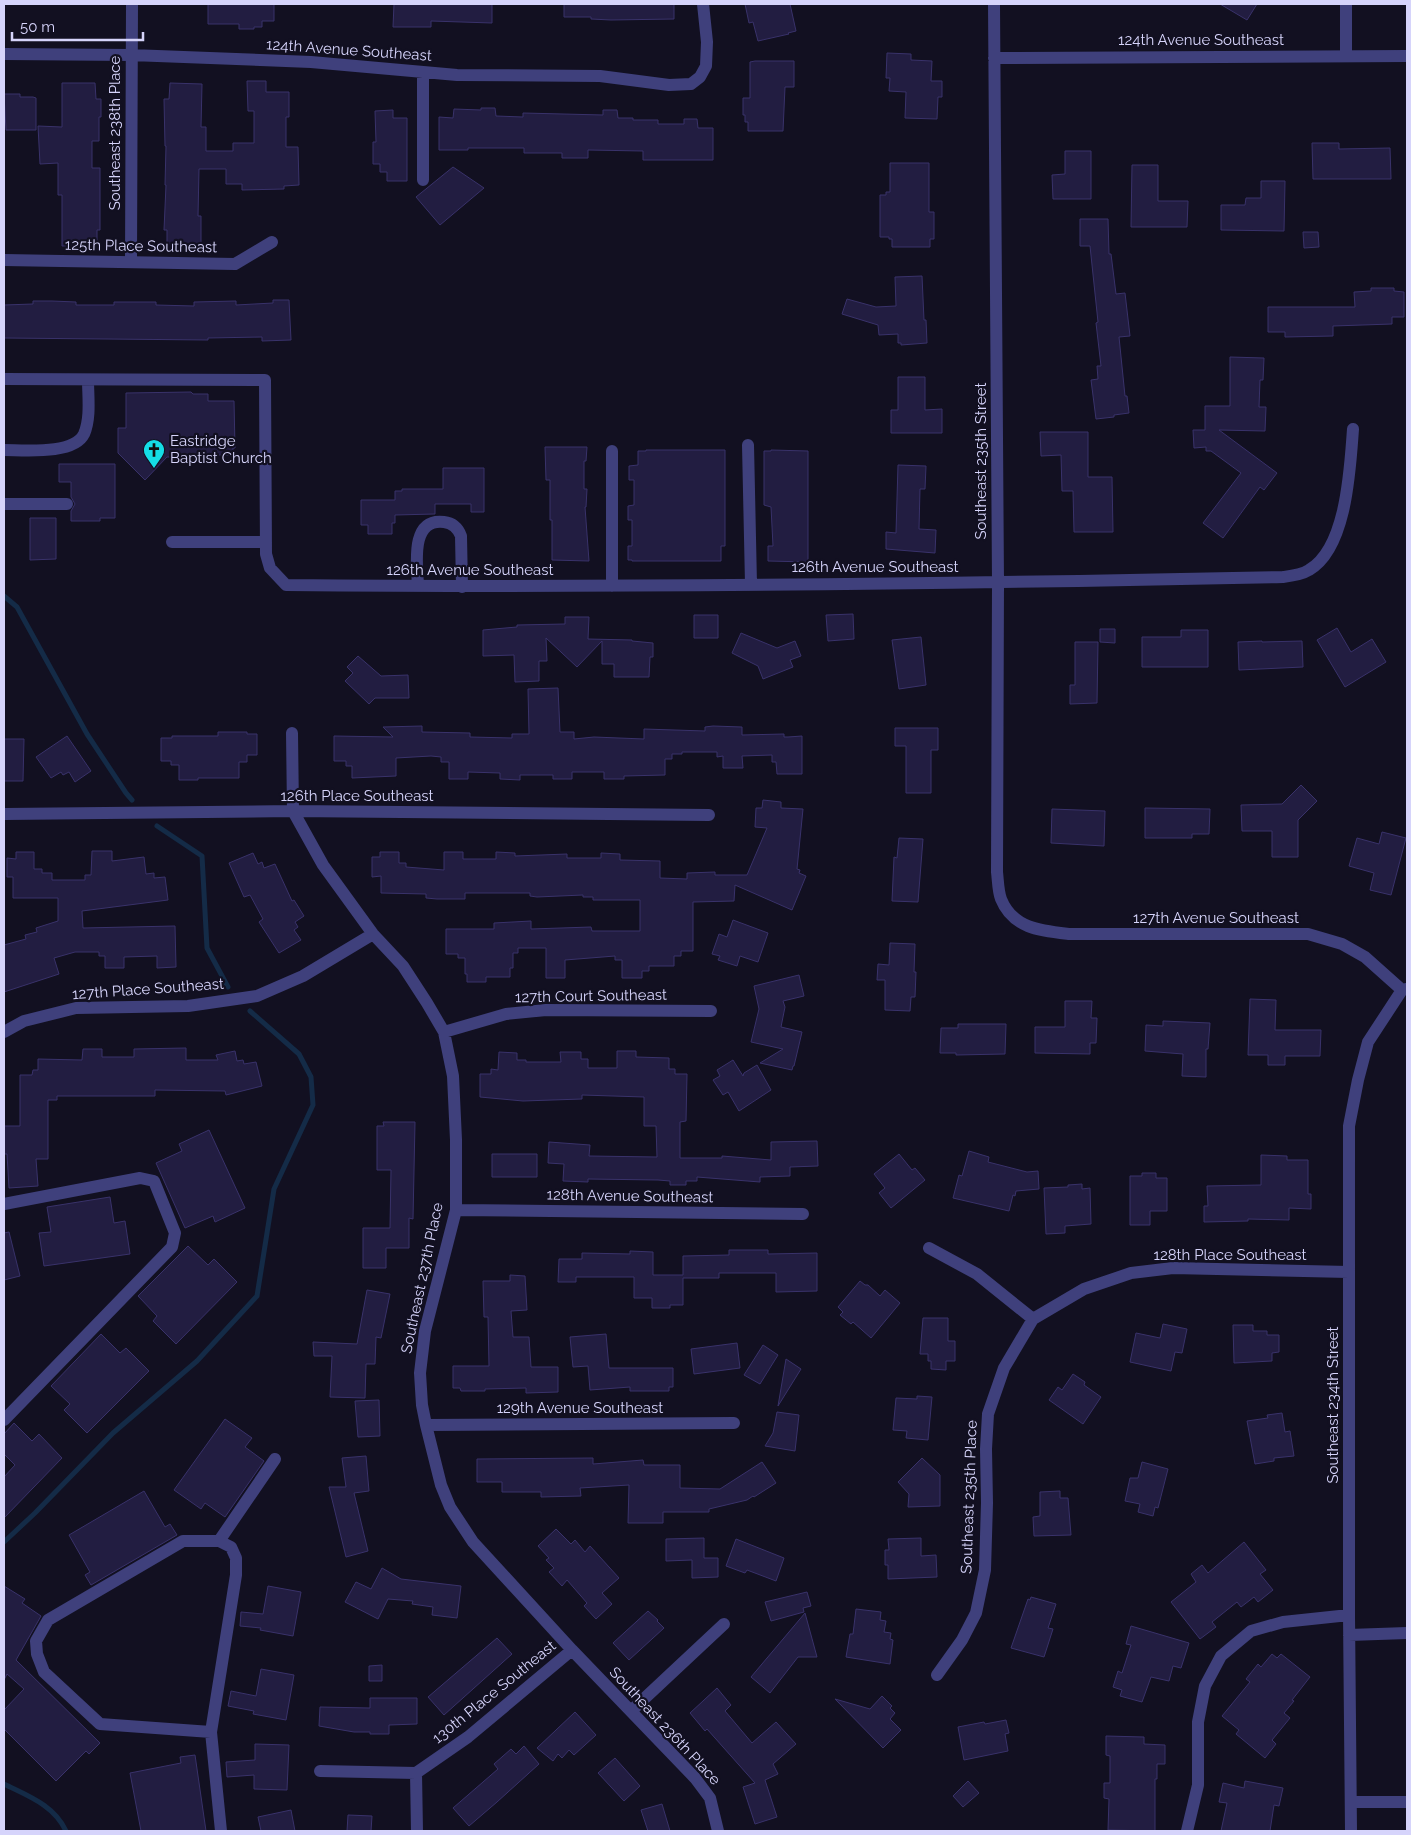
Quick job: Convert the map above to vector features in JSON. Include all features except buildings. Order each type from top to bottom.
[{"type":"street","name":"Southeast 238th Place","points":[[131,262],[132,4]]},
{"type":"street","name":"124th Avenue Southeast","points":[[4,54],[131,55],[311,62],[457,75],[600,76],[670,85],[691,84],[700,77],[706,66],[707,42],[703,4]]},
{"type":"street","name":"Southeast 235th Street","points":[[994,4],[998,583],[996,872],[1001,898],[1011,916]]},
{"type":"street","points":[[1346,4],[1346,56]]},
{"type":"street","name":"124th Avenue Southeast","points":[[994,58],[1407,56]]},
{"type":"street","points":[[423,72],[423,180]]},
{"type":"street","name":"125th Place Southeast","points":[[4,260],[235,264],[272,242]]},
{"type":"street","points":[[4,379],[265,380],[266,542],[172,542]]},
{"type":"street","points":[[4,450],[65,448],[76,444],[84,435],[88,419],[88,380]]},
{"type":"street","name":"126th Avenue Southeast","points":[[266,542],[266,554],[270,568],[286,585],[612,586],[998,583],[1283,577],[1308,571],[1319,562],[1327,551],[1344,510],[1349,482],[1353,429]]},
{"type":"street","points":[[748,445],[751,584]]},
{"type":"street","points":[[612,451],[612,586]]},
{"type":"street","points":[[4,504],[67,504]]},
{"type":"street","points":[[418,586],[418,536],[428,525],[440,522],[450,523],[458,529],[461,536],[462,586]]},
{"type":"street","name":"Southeast 237th Place","points":[[292,733],[293,811],[322,865],[372,934],[403,966],[428,1002],[444,1032],[453,1076],[456,1140],[456,1210],[425,1332],[420,1372],[422,1405],[441,1485],[455,1514],[473,1542],[572,1650]]},
{"type":"street","name":"126th Place Southeast","points":[[4,814],[293,811],[709,815]]},
{"type":"street","name":"127th Avenue Southeast","points":[[1011,916],[1028,927],[1070,934],[1308,934],[1342,944],[1365,957],[1404,990]]},
{"type":"street","name":"127th Place Southeast","points":[[4,1032],[24,1021],[76,1008],[188,1006],[257,996],[303,976],[372,934]]},
{"type":"street","name":"Southeast 234th Street","points":[[1351,1831],[1349,1126],[1368,1042],[1404,990]]},
{"type":"street","name":"127th Court Southeast","points":[[444,1032],[506,1014],[546,1010],[711,1011]]},
{"type":"street","points":[[4,1204],[140,1178],[154,1181],[175,1233],[172,1247],[4,1420]]},
{"type":"street","name":"128th Avenue Southeast","points":[[456,1210],[803,1214]]},
{"type":"street","points":[[929,1248],[977,1274],[1033,1318]]},
{"type":"street","name":"128th Place Southeast","points":[[1033,1318],[1084,1289],[1131,1273],[1173,1268],[1349,1272]]},
{"type":"street","name":"Southeast 235th Place","points":[[937,1675],[962,1640],[976,1613],[985,1570],[988,1414],[1004,1368],[1033,1318]]},
{"type":"street","name":"129th Avenue Southeast","points":[[426,1425],[734,1423]]},
{"type":"street","points":[[219,1541],[275,1459]]},
{"type":"street","points":[[211,1732],[100,1724],[44,1672],[37,1654],[36,1641],[48,1620],[183,1541],[219,1541],[231,1547],[236,1558],[236,1575],[211,1732],[222,1831]]},
{"type":"street","points":[[1187,1831],[1198,1785],[1198,1722],[1205,1686],[1221,1656],[1251,1631],[1283,1622],[1349,1614]]},
{"type":"street","points":[[631,1711],[724,1624]]},
{"type":"street","points":[[1349,1634],[1407,1633]]},
{"type":"street","name":"Southeast 236th Place","points":[[572,1650],[695,1778],[710,1798],[718,1831]]},
{"type":"street","name":"130th Place Southeast","points":[[416,1773],[468,1737],[572,1650]]},
{"type":"street","points":[[320,1771],[416,1773],[418,1831]]},
{"type":"street","points":[[1351,1802],[1407,1802]]},
{"type":"waterway","points":[[4,596],[17,607],[87,734],[132,800]]},
{"type":"waterway","points":[[157,826],[202,856],[207,948],[228,987]]},
{"type":"waterway","points":[[4,1542],[113,1433],[197,1361],[257,1296],[274,1189],[313,1105],[311,1077],[299,1054],[250,1011]]},
{"type":"waterway","points":[[4,1784],[40,1802],[55,1814],[66,1831]]},
{"type":"place","name":"Eastridge Baptist Church","points":[[154,469]]}]
